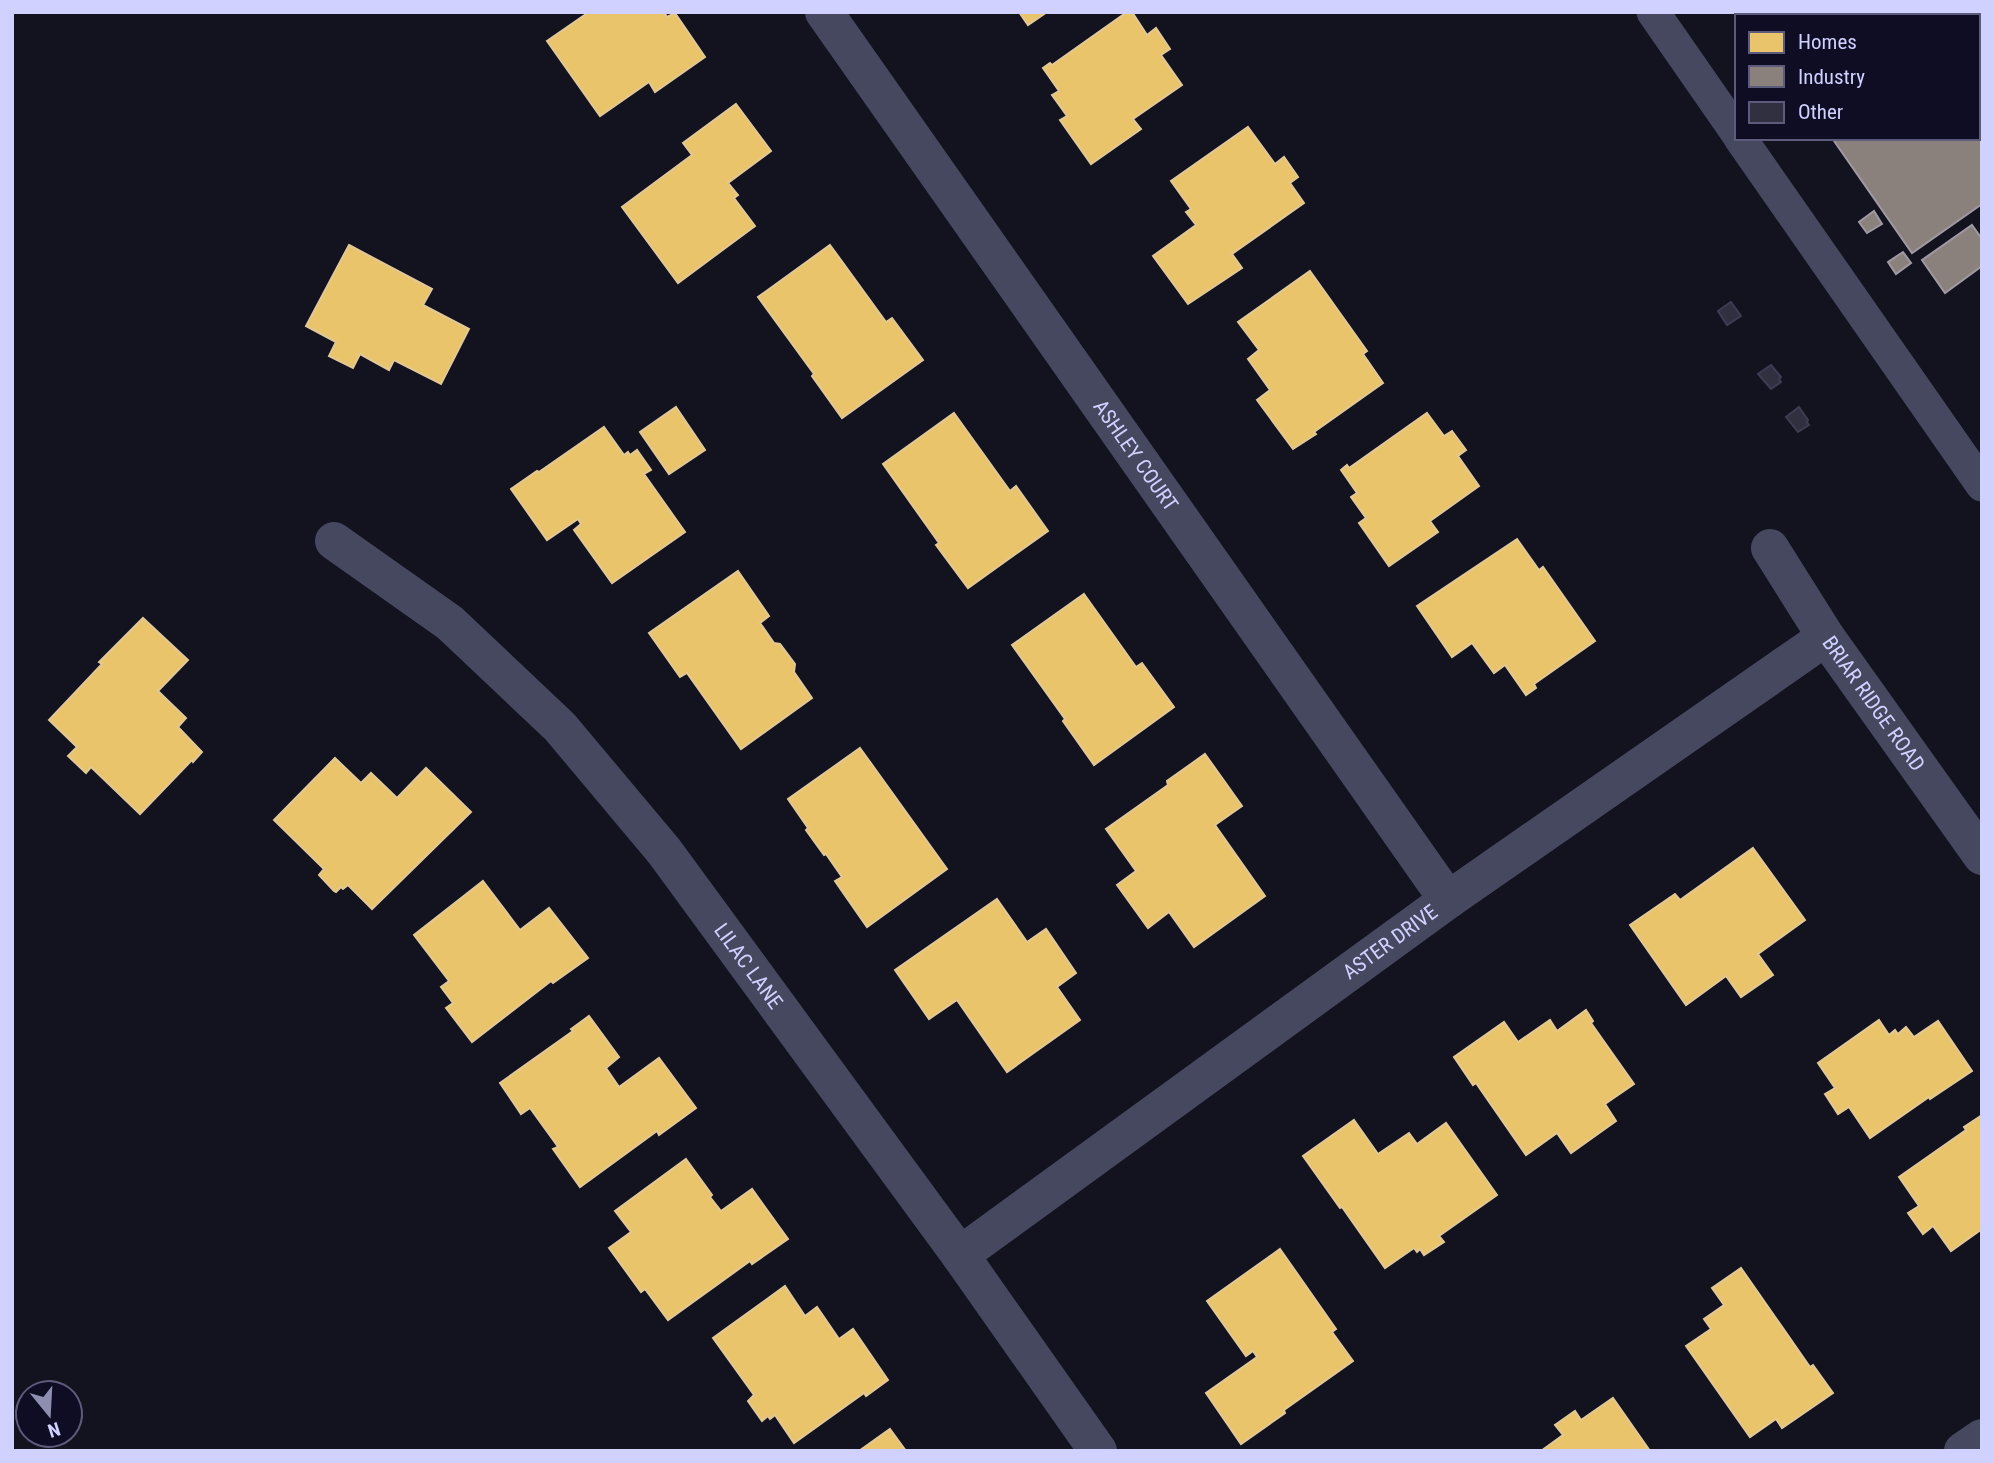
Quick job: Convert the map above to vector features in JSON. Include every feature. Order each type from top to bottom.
[{"type":"street","name":"ASHLEY COURT","points":[[824,12],[1448,900]]},
{"type":"street","name":"LILAC LANE","points":[[334,541],[450,623],[560,727],[664,851],[960,1255],[1098,1451]]},
{"type":"street","name":"BRIAR RIDGE ROAD","points":[[1770,548],[1826,638],[1982,856]]},
{"type":"street","name":"ASTER DRIVE","points":[[960,1255],[1448,900],[1826,638]]},
{"type":"street","points":[[1963,1451],[1982,1438]]},
{"type":"lane","points":[[1653,12],[1735,130]]},
{"type":"lane","points":[[1741,140],[1981,482]]},
{"type":"building: Homes","points":[[589,12],[664,12],[667,17],[675,13],[705,57],[655,92],[649,82],[600,116],[547,41]]},
{"type":"building: Homes","points":[[1019,12],[1047,12],[1028,25]]},
{"type":"building: Homes","points":[[1127,12],[1132,12],[1147,35],[1156,28],[1170,49],[1161,55],[1182,85],[1133,119],[1141,129],[1091,164],[1060,120],[1067,116],[1052,95],[1059,91],[1043,68],[1050,63],[1052,65]]},
{"type":"building: Homes","points":[[736,104],[771,151],[728,183],[738,195],[734,198],[755,226],[678,283],[622,207],[692,155],[683,143]]},
{"type":"building: Homes","points":[[1248,127],[1275,164],[1284,157],[1298,177],[1290,183],[1304,203],[1232,254],[1242,268],[1188,304],[1153,256],[1196,225],[1186,212],[1191,209],[1171,181]]},
{"type":"building: Homes","points":[[349,245],[432,289],[423,305],[469,329],[441,384],[394,360],[389,370],[360,354],[353,368],[329,356],[336,342],[306,326]]},
{"type":"building: Homes","points":[[830,245],[886,322],[892,318],[923,360],[842,418],[758,297]]},
{"type":"building: Homes","points":[[1310,271],[1367,351],[1363,354],[1383,383],[1293,449],[1257,400],[1270,390],[1248,359],[1259,350],[1238,322]]},
{"type":"building: Homes","points":[[676,407],[705,450],[669,474],[640,432]]},
{"type":"building: Homes","points":[[954,413],[1010,491],[1016,486],[1048,531],[968,588],[883,464]]},
{"type":"building: Homes","points":[[1427,413],[1444,436],[1452,431],[1466,450],[1458,456],[1479,486],[1430,521],[1438,532],[1389,566],[1359,523],[1366,518],[1351,497],[1357,493],[1341,470],[1347,465],[1349,468]]},
{"type":"building: Homes","points":[[604,427],[624,455],[628,452],[630,455],[637,450],[651,470],[644,474],[685,532],[612,583],[574,530],[581,524],[578,519],[547,540],[511,489]]},
{"type":"building: Homes","points":[[1517,539],[1539,570],[1543,567],[1595,641],[1534,684],[1536,688],[1526,695],[1505,665],[1494,673],[1472,643],[1452,657],[1417,606]]},
{"type":"building: Homes","points":[[738,571],[769,616],[760,623],[774,643],[780,644],[795,664],[794,672],[812,698],[741,749],[687,673],[680,677],[649,633]]},
{"type":"building: Homes","points":[[1084,594],[1136,667],[1142,663],[1174,707],[1094,765],[1012,645]]},
{"type":"building: Homes","points":[[143,618],[188,660],[158,691],[186,718],[178,727],[202,752],[140,814],[91,767],[86,773],[68,756],[77,747],[49,720],[102,664],[99,662]]},
{"type":"building: Homes","points":[[860,748],[947,869],[867,927],[835,881],[842,877],[806,830],[808,828],[788,799]]},
{"type":"building: Homes","points":[[1205,754],[1242,806],[1215,825],[1265,896],[1194,947],[1169,912],[1148,928],[1117,885],[1136,871],[1106,829],[1168,785],[1167,781]]},
{"type":"building: Homes","points":[[335,758],[361,783],[371,773],[397,798],[426,768],[471,812],[372,909],[348,885],[334,891],[319,875],[324,869],[274,820]]},
{"type":"building: Homes","points":[[1753,848],[1805,920],[1758,954],[1773,975],[1741,997],[1726,976],[1686,1005],[1630,925],[1675,894],[1680,900]]},
{"type":"building: Homes","points":[[483,881],[520,930],[549,908],[588,958],[553,983],[551,981],[472,1042],[446,1008],[453,1003],[441,987],[449,981],[414,935]]},
{"type":"building: Homes","points":[[997,899],[1027,942],[1046,929],[1076,973],[1057,987],[1080,1020],[1007,1072],[957,1000],[929,1019],[895,970]]},
{"type":"building: Homes","points":[[1586,1010],[1593,1021],[1591,1023],[1634,1084],[1605,1104],[1616,1121],[1571,1153],[1557,1133],[1526,1155],[1476,1083],[1473,1085],[1454,1057],[1504,1022],[1518,1042],[1550,1020],[1557,1031]]},
{"type":"building: Homes","points":[[589,1016],[619,1057],[606,1068],[619,1087],[659,1058],[696,1108],[659,1135],[657,1131],[580,1187],[553,1149],[558,1147],[530,1108],[521,1114],[500,1083],[573,1031],[571,1029]]},
{"type":"building: Homes","points":[[1879,1020],[1889,1035],[1895,1030],[1898,1034],[1906,1027],[1914,1037],[1938,1021],[1972,1071],[1870,1138],[1849,1107],[1838,1114],[1825,1094],[1835,1088],[1818,1063]]},
{"type":"building: Homes","points":[[1982,1115],[1982,1229],[1951,1251],[1933,1226],[1923,1234],[1908,1213],[1919,1206],[1899,1177],[1966,1130],[1964,1127]]},
{"type":"building: Homes","points":[[1354,1120],[1378,1154],[1409,1133],[1417,1144],[1446,1123],[1497,1195],[1439,1236],[1444,1242],[1424,1255],[1420,1249],[1417,1252],[1414,1248],[1385,1268],[1303,1156]]},
{"type":"building: Homes","points":[[686,1159],[721,1211],[752,1189],[788,1239],[752,1264],[750,1261],[668,1320],[645,1289],[641,1292],[609,1248],[631,1232],[615,1211]]},
{"type":"building: Homes","points":[[1280,1249],[1336,1329],[1332,1332],[1353,1361],[1241,1444],[1206,1393],[1257,1357],[1253,1351],[1246,1356],[1207,1301]]},
{"type":"building: Homes","points":[[1741,1268],[1810,1367],[1813,1365],[1833,1393],[1782,1428],[1776,1419],[1750,1437],[1686,1346],[1711,1329],[1704,1319],[1724,1305],[1712,1288]]},
{"type":"building: Homes","points":[[785,1286],[805,1316],[817,1307],[839,1339],[853,1329],[888,1380],[866,1396],[864,1393],[794,1443],[775,1415],[762,1421],[748,1401],[754,1395],[713,1338]]},
{"type":"building: Homes","points":[[1613,1398],[1650,1451],[1541,1451],[1563,1435],[1555,1425],[1575,1411],[1581,1420]]},
{"type":"building: Homes","points":[[890,1429],[906,1451],[859,1451]]},
{"type":"building: Industry","points":[[1743,12],[1982,12],[1982,204],[1912,253],[1833,140],[1980,140],[1980,14]]},
{"type":"building: Industry","points":[[1874,211],[1882,224],[1867,233],[1859,222]]},
{"type":"building: Industry","points":[[1972,225],[1982,239],[1982,266],[1945,293],[1922,260]]},
{"type":"building: Industry","points":[[1903,252],[1911,263],[1896,274],[1888,262]]},
{"type":"building: Other","points":[[1731,302],[1741,316],[1727,325],[1718,311]]},
{"type":"building: Other","points":[[1771,365],[1781,377],[1781,382],[1771,389],[1758,374]]},
{"type":"building: Other","points":[[1799,407],[1809,425],[1798,432],[1786,417]]}]
